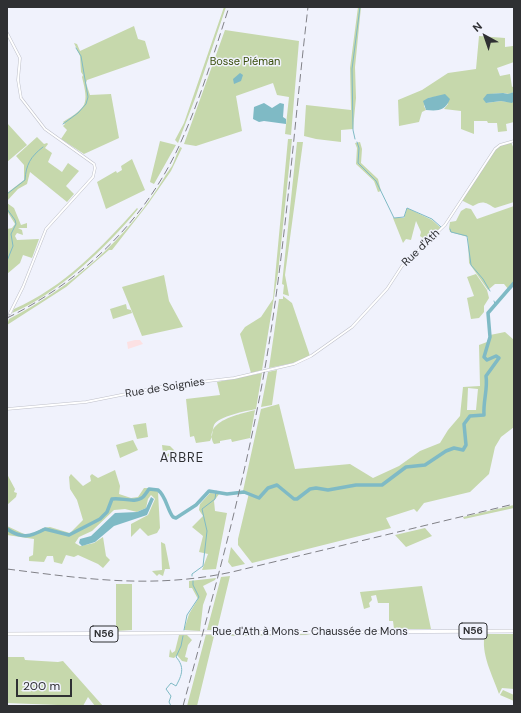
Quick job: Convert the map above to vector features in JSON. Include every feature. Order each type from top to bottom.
[{"type":"main road","name":"Rue d'Ath à Mons - Chaussée de Mons","points":[[7,634],[514,631]]},
{"type":"street","points":[[7,33],[20,58],[18,80],[21,98],[45,129],[94,164],[95,168],[93,177],[46,230],[23,287],[10,313]]},
{"type":"street","name":"Rue d'Ath","points":[[320,351],[352,327],[386,289],[406,261],[445,225],[495,149],[500,145],[514,141]]},
{"type":"street","name":"Rue de Soignies","points":[[7,409],[86,402],[166,386],[234,378],[294,364],[320,351]]},
{"type":"shaded area","points":[[140,340],[143,344],[128,349],[127,342]]},
{"type":"green space","points":[[224,7],[226,7],[196,96],[178,143],[175,140],[184,123]]},
{"type":"green space","points":[[358,7],[361,7],[355,67],[356,98],[353,129],[341,130],[341,142],[304,136],[306,105],[351,110],[350,68]]},
{"type":"green space","points":[[134,26],[138,39],[145,41],[150,58],[87,80],[86,83],[90,95],[111,94],[119,138],[84,154],[61,139],[67,130],[63,126],[65,124],[63,122],[81,109],[85,100],[80,56],[74,43],[77,44],[80,51]]},
{"type":"green space","name":"Bosse Piéman","points":[[225,30],[299,41],[291,135],[285,134],[289,97],[277,95],[273,83],[236,96],[242,131],[196,146],[184,144]]},
{"type":"green space","points":[[479,36],[505,38],[505,47],[513,46],[514,62],[497,68],[500,76],[510,74],[512,87],[514,86],[514,92],[509,94],[491,94],[486,103],[514,101],[514,122],[506,124],[507,131],[498,132],[497,123],[488,123],[487,121],[474,121],[474,134],[461,129],[461,111],[444,109],[448,104],[441,96],[428,98],[424,106],[426,110],[422,112],[419,122],[399,126],[398,100],[422,90],[448,73],[476,69]]},
{"type":"green space","points":[[7,123],[27,145],[7,162]]},
{"type":"green space","points":[[37,137],[44,144],[48,144],[45,148],[52,153],[48,162],[62,172],[68,163],[79,171],[66,186],[74,194],[67,202],[30,172],[27,184],[18,189],[7,201],[7,193],[24,180],[24,165],[16,156]]},
{"type":"green space","points":[[288,139],[292,139],[278,273],[262,370],[251,373],[240,334],[245,327],[261,317],[273,299]]},
{"type":"green space","points":[[160,141],[176,145],[154,184],[150,182]]},
{"type":"green space","points":[[297,142],[303,142],[285,275],[289,296],[283,294],[284,285],[282,284]]},
{"type":"green space","points":[[360,142],[362,149],[361,163],[378,179],[381,191],[378,192],[374,181],[356,164],[357,148],[355,143]]},
{"type":"green space","points":[[511,142],[514,149],[514,202],[495,208],[484,202],[473,206],[461,200],[495,149],[500,145]]},
{"type":"green space","points":[[180,147],[182,148],[171,171],[148,204],[112,250],[109,250],[66,287],[7,325],[9,319],[55,292],[76,276],[115,241],[149,200],[172,166]]},
{"type":"green space","points":[[132,159],[145,190],[106,209],[97,182],[116,171],[117,173],[122,170],[121,166]]},
{"type":"green space","points":[[7,203],[14,208],[21,225],[27,223],[27,228],[18,228],[22,230],[23,235],[17,233],[15,236],[17,240],[39,239],[32,258],[23,255],[20,263],[7,274],[7,229],[12,228],[15,224],[7,211]]},
{"type":"green space","points":[[514,206],[514,283],[509,290],[504,284],[495,284],[488,290],[469,263],[468,237],[450,232],[450,222],[456,221],[461,211],[466,208],[471,209],[477,219]]},
{"type":"green space","points":[[137,208],[138,209],[111,239],[64,282],[29,305],[12,313],[14,309],[49,290],[81,265],[110,238]]},
{"type":"green space","points":[[407,208],[432,220],[441,228],[426,240],[420,236],[421,232],[416,221],[411,240],[406,239],[403,243],[393,218],[404,218]]},
{"type":"green space","points":[[476,274],[487,290],[489,298],[484,306],[484,312],[479,318],[471,319],[467,298],[474,296],[467,277]]},
{"type":"green space","points":[[164,275],[169,301],[183,327],[142,336],[122,287]]},
{"type":"green space","points":[[283,296],[292,303],[310,356],[293,363],[269,368],[279,299],[283,299]]},
{"type":"green space","points":[[126,304],[127,309],[131,310],[132,313],[113,319],[110,309]]},
{"type":"green space","points":[[505,332],[514,340],[514,427],[501,437],[495,447],[489,474],[470,492],[424,503],[417,512],[414,509],[386,518],[391,528],[252,563],[238,545],[238,539],[249,493],[243,491],[261,409],[279,404],[295,469],[350,464],[373,478],[399,466],[420,451],[440,443],[448,430],[460,416],[463,387],[480,386],[479,345],[487,342],[490,335]],"holes":[[[468,388],[478,389],[476,410],[467,410]]]},
{"type":"green space","points":[[277,370],[272,405],[261,407],[268,372]]},
{"type":"green space","points":[[262,373],[256,409],[233,414],[221,419],[214,425],[210,441],[196,443],[194,436],[190,437],[186,399],[220,395],[217,382]]},
{"type":"green space","points":[[255,410],[250,438],[232,442],[231,439],[214,444],[212,436],[213,430],[218,424],[232,416]]},
{"type":"green space","points":[[146,423],[148,437],[137,439],[133,425]]},
{"type":"green space","points":[[133,440],[138,450],[120,458],[116,445]]},
{"type":"green space","points":[[162,445],[170,446],[174,450],[172,456],[165,457],[172,450],[168,450],[163,453]]},
{"type":"green space","points":[[115,470],[120,486],[119,494],[131,498],[138,497],[144,488],[154,488],[158,492],[160,528],[157,533],[148,536],[140,528],[131,537],[131,524],[148,515],[155,499],[151,495],[148,499],[146,508],[137,512],[125,509],[114,510],[92,531],[79,537],[75,543],[80,546],[94,543],[103,537],[106,556],[110,560],[103,568],[98,564],[78,555],[74,557],[66,555],[62,564],[54,562],[53,556],[47,556],[44,562],[29,561],[29,557],[33,555],[34,539],[7,535],[7,526],[24,534],[32,534],[43,528],[50,527],[70,533],[83,520],[77,500],[70,489],[69,477],[71,474],[83,486],[91,481],[90,476],[92,474],[98,478]]},
{"type":"green space","points":[[7,474],[15,489],[14,492],[17,493],[16,497],[7,505]]},
{"type":"green space","points":[[210,493],[219,494],[214,501],[215,511],[227,513],[216,569],[202,570],[208,554],[199,552],[203,536],[192,527],[203,516],[199,510],[200,504]]},
{"type":"green space","points":[[514,505],[514,508],[464,519],[463,517]]},
{"type":"green space","points":[[425,528],[432,536],[406,547],[395,535]]},
{"type":"green space","points":[[161,542],[165,544],[170,569],[165,569],[163,576],[159,574],[157,576],[152,571],[162,570]]},
{"type":"green space","points":[[231,547],[245,564],[232,567],[228,562]]},
{"type":"green space","points":[[230,576],[217,630],[207,630],[221,577]]},
{"type":"green space","points":[[216,578],[203,586],[207,594],[203,605],[200,631],[184,630],[189,614],[198,599],[192,588],[189,588],[189,581]]},
{"type":"green space","points":[[116,584],[132,584],[132,630],[116,631]]},
{"type":"green space","points":[[422,586],[431,629],[394,629],[393,621],[389,621],[389,603],[378,603],[376,595],[371,596],[372,600],[369,603],[370,607],[364,609],[360,592]]},
{"type":"green space","points":[[206,634],[310,635],[214,636],[197,706],[187,706]]},
{"type":"green space","points":[[485,634],[514,634],[514,689],[502,688],[499,694],[484,649]]},
{"type":"green space","points":[[179,635],[187,635],[192,640],[188,645],[185,657],[188,658],[187,662],[182,661],[177,655],[174,658],[169,657],[170,649],[172,653],[175,651]]},
{"type":"green space","points":[[7,657],[24,657],[25,660],[63,661],[103,706],[95,706],[88,697],[83,706],[7,703]]},
{"type":"green space","points":[[503,690],[514,695],[514,701],[500,695]]},
{"type":"water","points":[[240,73],[243,75],[241,81],[234,84],[233,79]]},
{"type":"water","points":[[514,92],[514,101],[512,103],[501,101],[486,103],[483,99],[487,94],[508,94]]},
{"type":"water","points":[[445,94],[450,99],[446,106],[438,110],[426,110],[423,101],[428,98]]},
{"type":"water","points":[[264,103],[272,108],[280,103],[284,104],[283,117],[286,119],[286,124],[264,121],[259,122],[253,119],[254,107]]},
{"type":"water","points":[[151,497],[154,499],[147,515],[114,526],[95,542],[82,546],[79,543],[80,539],[91,536],[115,513],[137,512],[146,508]]},
{"type":"waterway","points":[[355,139],[353,130],[352,69],[360,7]]},
{"type":"waterway","points":[[63,124],[78,113],[86,104],[88,97],[81,56],[76,48]]},
{"type":"waterway","points":[[357,142],[359,148],[358,163],[376,181],[394,218],[404,217],[407,208],[432,219],[441,227]]},
{"type":"waterway","points":[[7,194],[25,180],[26,170],[30,162],[35,154],[43,147]]},
{"type":"waterway","points":[[7,209],[15,220],[16,224],[11,234],[13,246],[7,261]]},
{"type":"waterway","points":[[450,229],[451,232],[467,236],[471,265],[483,279],[490,291]]},
{"type":"waterway","points":[[7,529],[22,536],[35,534],[45,529],[69,535],[100,519],[107,512],[112,499],[140,499],[149,489],[158,490],[161,493],[171,514],[176,518],[196,505],[209,491],[227,494],[244,492],[259,498],[268,488],[277,485],[294,499],[297,499],[310,489],[316,488],[328,490],[356,485],[382,485],[406,467],[425,465],[446,451],[454,448],[463,450],[466,445],[464,424],[470,416],[484,415],[486,376],[499,358],[496,356],[487,360],[484,357],[490,337],[488,313],[514,283]]},
{"type":"waterway","points":[[192,576],[192,574],[203,566],[207,531],[202,509],[215,499],[216,491]]},
{"type":"waterway","points":[[184,630],[187,615],[199,597],[193,585],[193,581]]},
{"type":"waterway","points":[[171,706],[169,702],[171,696],[166,689],[171,683],[176,686],[181,675],[181,664],[176,657],[181,646],[183,636]]},
{"type":"tunnel","points":[[7,318],[10,313]]},
{"type":"railway","points":[[7,318],[35,303],[61,286],[85,267],[130,223],[149,198],[166,172],[180,144],[194,110],[229,7]]},
{"type":"railway","points":[[183,706],[218,578],[239,492],[266,362],[279,273],[308,7]]},
{"type":"railway","points":[[7,569],[120,581],[175,580],[203,577],[232,572],[514,504]]},
{"type":"district","name":"ARBRE","points":[[182,459]]}]
